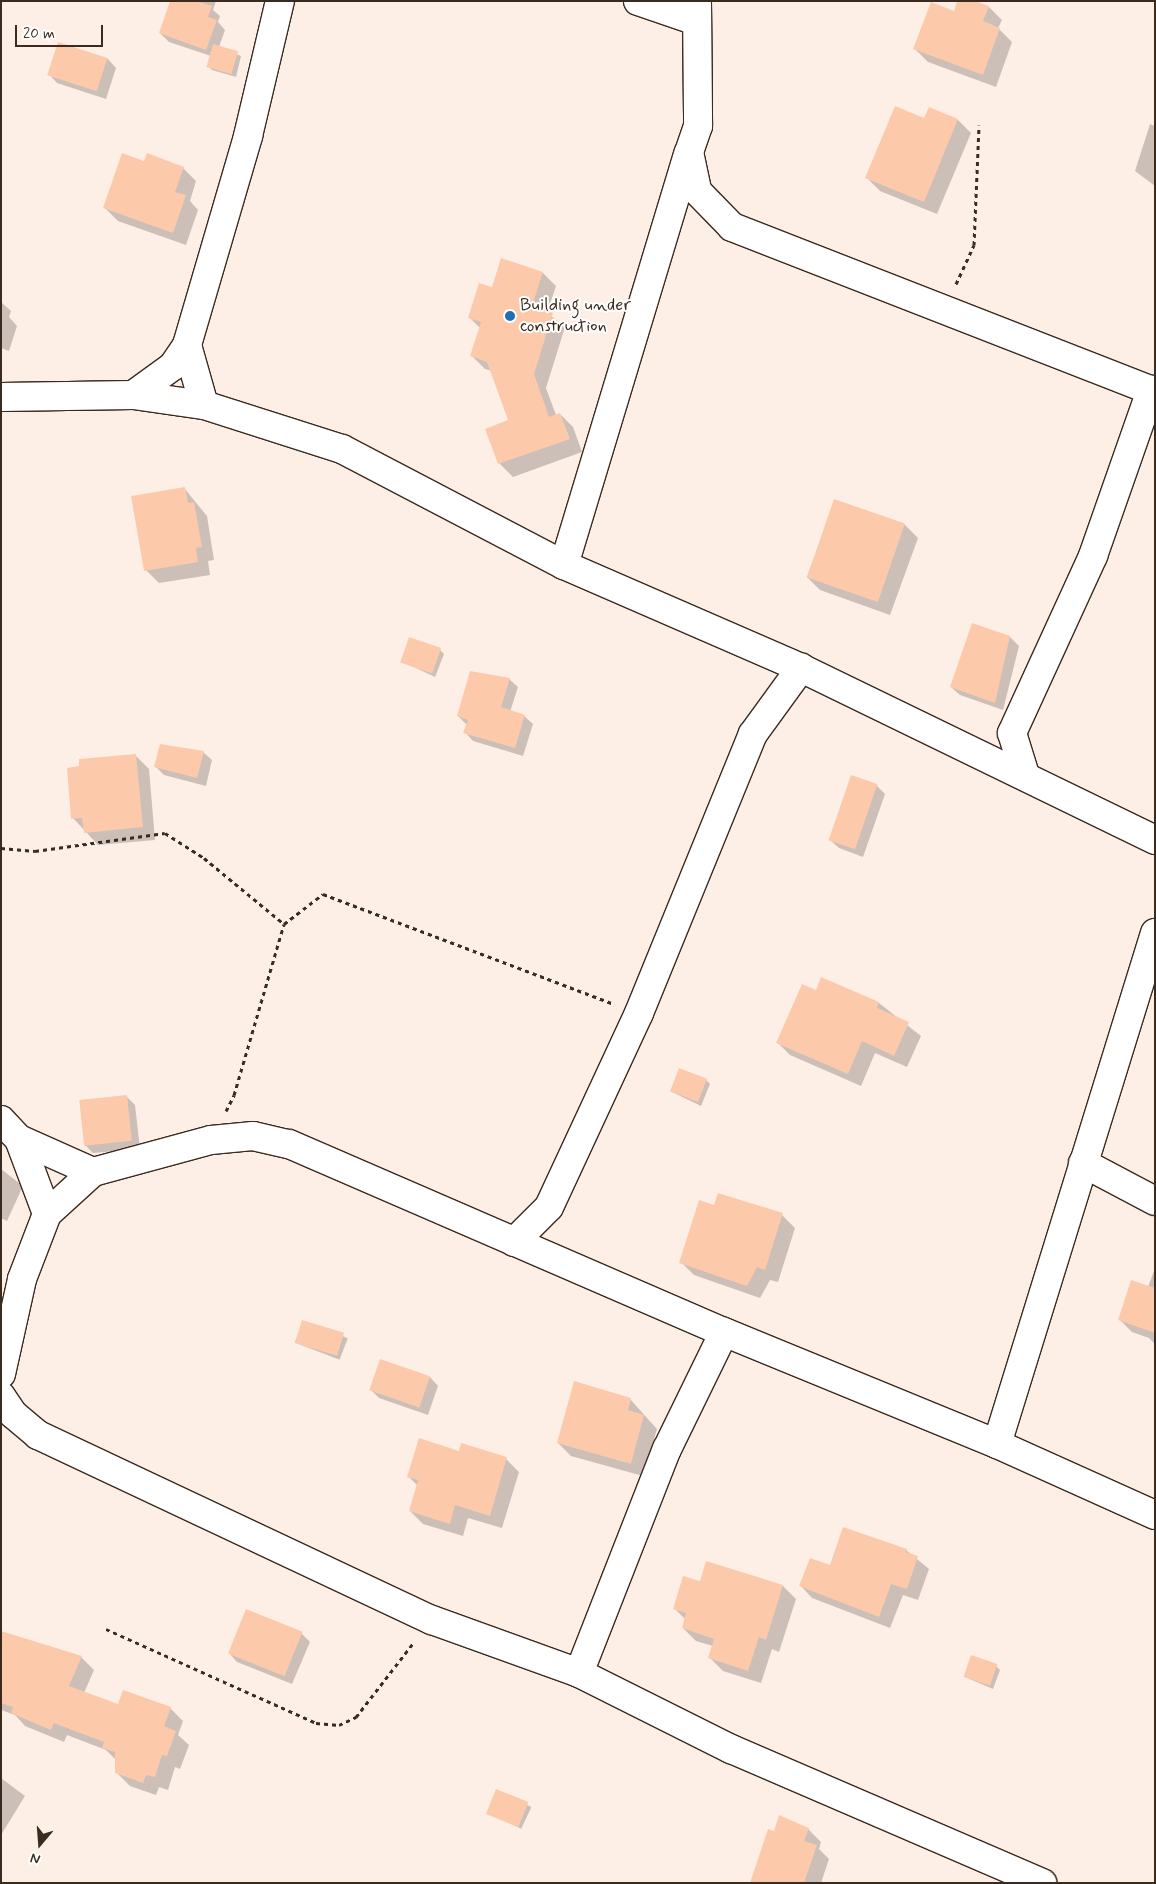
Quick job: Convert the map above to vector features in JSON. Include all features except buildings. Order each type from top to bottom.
[{"type":"street","points":[[133,395],[173,366],[188,345],[248,136],[280,1]]},
{"type":"street","points":[[564,565],[698,126],[696,11],[638,1]]},
{"type":"street","points":[[689,152],[697,191],[732,227],[1153,391],[1093,556],[1012,733],[1025,775]]},
{"type":"street","points":[[188,345],[204,405]]},
{"type":"street","points":[[1,398],[133,395],[204,405],[342,448],[564,565],[801,668],[1025,775],[1155,840]]},
{"type":"street","points":[[514,1242],[549,1207],[639,1013],[753,734],[801,668]]},
{"type":"street","points":[[997,1444],[1155,933]]},
{"type":"street","points":[[10,1129],[93,1172]]},
{"type":"street","points":[[10,1129],[47,1214]]},
{"type":"street","points":[[1,1374],[22,1279],[47,1214],[93,1172],[211,1140],[253,1136],[289,1144],[724,1332],[997,1444],[1155,1516]]},
{"type":"street","points":[[1083,1163],[1155,1201]]},
{"type":"street","points":[[549,1207],[553,1258]]},
{"type":"street","points":[[579,1673],[667,1449],[724,1332]]},
{"type":"street","points":[[1,1396],[13,1414],[38,1435],[432,1620],[579,1673],[731,1748],[1042,1883]]},
{"type":"path","points":[[945,310],[974,246],[979,125]]},
{"type":"path","points":[[1,848],[36,851],[165,833],[204,858],[284,924]]},
{"type":"path","points":[[211,1140],[234,1095],[284,924],[324,894],[639,1013]]},
{"type":"path","points":[[106,1629],[316,1724],[340,1724],[356,1718],[432,1620]]},
{"type":"place","name":"Building under construction","points":[[510,316]]}]
